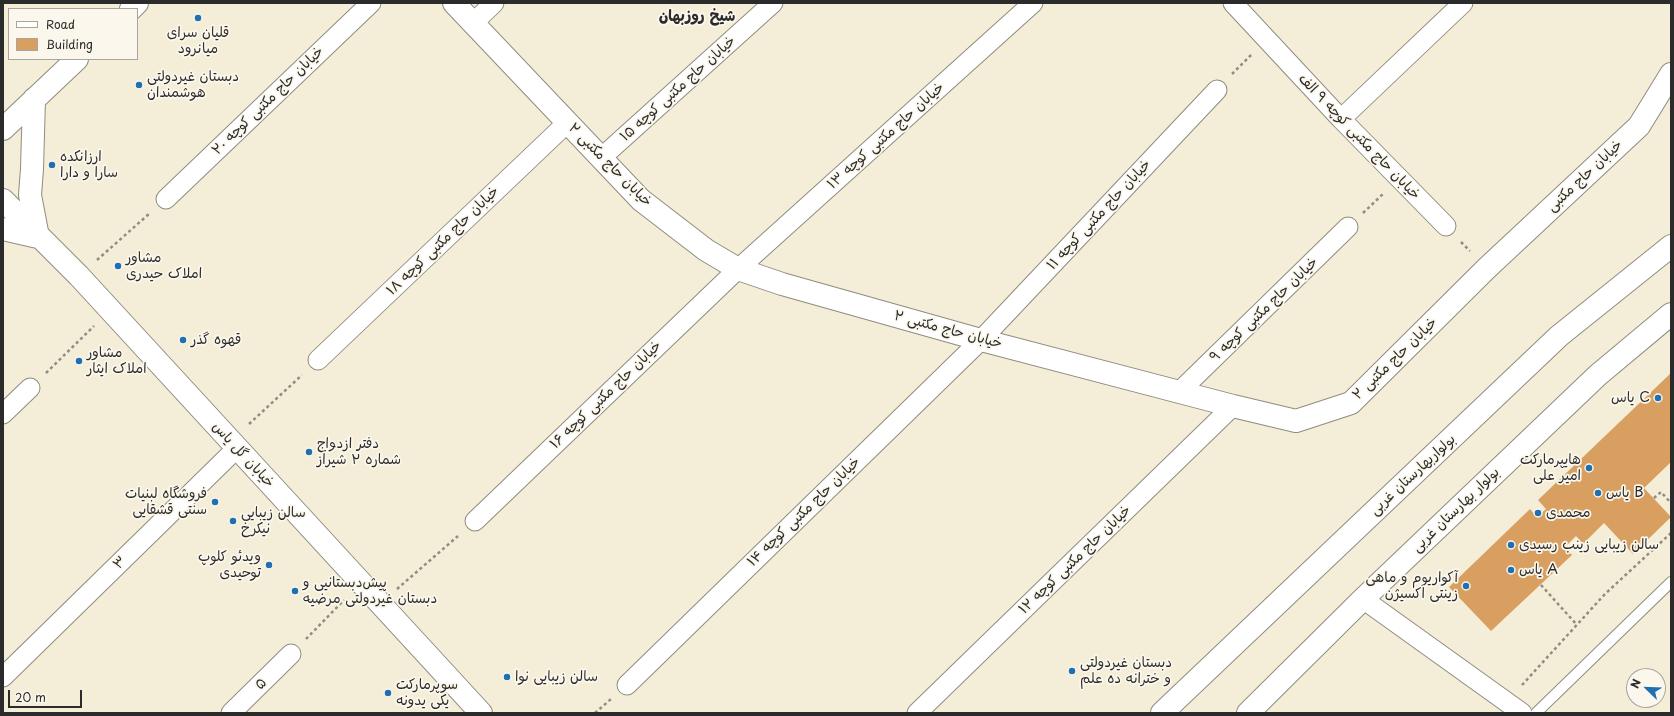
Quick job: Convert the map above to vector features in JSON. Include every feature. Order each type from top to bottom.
[{"type":"street","name":"خیابان حاج مکتبی کوچه ۲۰","points":[[166,199],[371,3]]},
{"type":"street","name":"خیابان حاج مکتبی ۲","points":[[454,3],[641,200],[706,250],[738,269],[782,284],[981,340],[1233,406],[1296,421],[1351,403],[1488,268]]},
{"type":"street","points":[[473,23],[494,3]]},
{"type":"street","name":"خیابان حاج مکتبی کوچه ۱۵","points":[[601,158],[773,3]]},
{"type":"street","name":"خیابان حاج مکتبی کوچه ۱۳","points":[[738,269],[1033,3]]},
{"type":"street","name":"خیابان حاج مکتبی کوچه ۹ الف","points":[[1233,3],[1399,179],[1446,226]]},
{"type":"street","points":[[1341,118],[1463,3]]},
{"type":"street","points":[[3,129],[76,60]]},
{"type":"street","name":"خیابان حاج مکتبی","points":[[1488,268],[1639,126],[1671,74]]},
{"type":"street","name":"خیابان حاج مکتبی کوچه ۱۱","points":[[981,340],[1217,90]]},
{"type":"street","points":[[3,229],[38,237],[30,196],[34,99]]},
{"type":"street","name":"خیابان حاج مکتبی کوچه ۱۸","points":[[318,360],[568,122]]},
{"type":"street","name":"خیابان گل یاس","points":[[3,200],[38,237],[79,276],[481,713]]},
{"type":"street","name":"خیابان حاج مکتبی کوچه ۹","points":[[1179,392],[1348,228]]},
{"type":"street","name":"بولواربهارستان غربی","points":[[1162,713],[1559,336],[1671,246]]},
{"type":"street","name":"خیابان حاج مکتبی کوچه ۱۶","points":[[475,521],[738,269]]},
{"type":"street","name":"بولوار بهارستان غربی","points":[[1248,713],[1363,599],[1598,375],[1671,314]]},
{"type":"street","name":"خیابان حاج مکتبی کوچه ۱۴","points":[[627,685],[981,340]]},
{"type":"street","points":[[3,414],[30,388]]},
{"type":"street","name":"خیابان حاج مکتبی کوچه ۱۲","points":[[917,713],[1233,406]]},
{"type":"street","name":"۳","points":[[3,677],[234,445]]},
{"type":"street","points":[[1363,599],[1515,708]]},
{"type":"street","name":"۵","points":[[231,713],[291,654]]},
{"type":"lane","points":[[1536,713],[1671,582]]},
{"type":"path","points":[[1217,90],[1267,39]]},
{"type":"path","points":[[1348,228],[1399,179]]},
{"type":"path","points":[[79,276],[166,199]]},
{"type":"path","points":[[1446,226],[1488,268]]},
{"type":"path","points":[[30,388],[110,311]]},
{"type":"path","points":[[234,445],[318,360]]},
{"type":"path","points":[[1654,498],[1661,492],[1671,502]]},
{"type":"path","points":[[380,604],[475,521]]},
{"type":"path","points":[[1515,708],[1524,683],[1605,594],[1671,533]]},
{"type":"path","points":[[291,654],[361,582]]},
{"type":"path","points":[[1541,584],[1577,625]]},
{"type":"building","points":[[1671,373],[1671,462],[1644,488],[1671,517],[1633,554],[1604,523],[1583,544],[1576,536],[1565,547],[1572,555],[1491,631],[1449,587],[1530,509],[1537,517],[1546,509],[1538,500]]},
{"type":"place","name":"قلیان سرای میانرود","points":[[198,18]]},
{"type":"place","name":"دبستان غیردولتی هوشمندان","points":[[139,85]]},
{"type":"place","name":"ارزانکده سارا و دارا","points":[[52,165]]},
{"type":"place","name":"مشاور املاک حیدری","points":[[118,266]]},
{"type":"place","name":"قهوه گذر","points":[[183,340]]},
{"type":"place","name":"مشاور املاک ایثار","points":[[79,361]]},
{"type":"place","name":"یاس C","points":[[1658,398]]},
{"type":"place","name":"دفتر ازدواج شماره ۲ شیراز","points":[[309,452]]},
{"type":"place","name":"هایپرمارکت امیر علی","points":[[1589,468]]},
{"type":"place","name":"یاس B","points":[[1598,493]]},
{"type":"place","name":"فروشگاه لبنیات سنتی قشقایی","points":[[215,502]]},
{"type":"place","name":"محمدی","points":[[1538,513]]},
{"type":"place","name":"سالن زیبایی نیکرخ","points":[[233,521]]},
{"type":"place","name":"سالن زیبایی زینب رسیدی","points":[[1511,545]]},
{"type":"place","name":"ویدئو کلوپ توحیدی","points":[[269,565]]},
{"type":"place","name":"یاس A","points":[[1511,570]]},
{"type":"place","name":"آکواریوم و ماهی زینتی اکسیژن","points":[[1466,586]]},
{"type":"place","name":"پیش‌دبستانیی و دبستان غیردولتی مرضیه","points":[[295,591]]},
{"type":"place","name":"دبستان غیردولتی و خترانه ده علم","points":[[1072,671]]},
{"type":"place","name":"سالن زیبایی نوا","points":[[507,677]]},
{"type":"place","name":"سوپرمارکت یکی یدونه","points":[[388,693]]},
{"type":"district","name":"شیخ روزبهان","points":[[697,17]]}]
